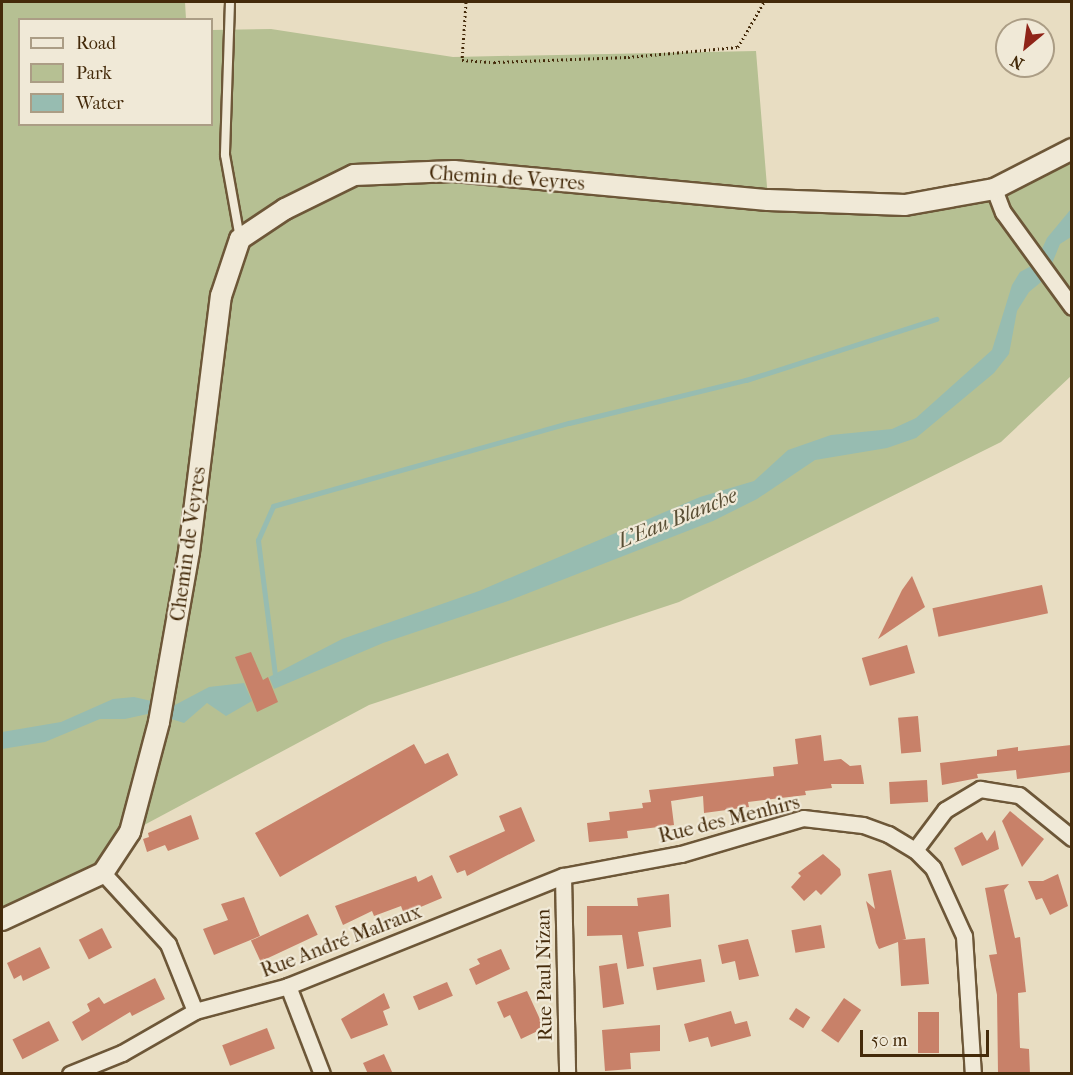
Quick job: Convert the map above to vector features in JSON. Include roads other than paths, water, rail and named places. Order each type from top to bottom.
[{"type":"street","name":"Chemin de Veyres","points":[[103,873],[130,832],[159,722],[189,552],[221,296],[240,239],[285,209],[354,175],[454,171],[768,200],[905,205],[994,189],[1071,149]]},
{"type":"street","points":[[994,189],[1003,212],[1071,307]]},
{"type":"street","points":[[915,850],[945,810],[980,789],[1019,795],[1071,838]]},
{"type":"street","name":"Rue des Menhirs","points":[[563,876],[681,854],[803,818],[863,825],[915,850],[933,868],[964,936],[973,1074]]},
{"type":"street","points":[[2,920],[103,873],[168,944],[195,1011]]},
{"type":"street","name":"Rue André Malraux","points":[[70,1074],[122,1053],[195,1011],[288,986],[563,876]]},
{"type":"street","name":"Rue Paul Nizan","points":[[563,876],[567,1074]]},
{"type":"street","points":[[288,986],[322,1074]]},
{"type":"lane","points":[[230,2],[225,154],[240,239]]},
{"type":"water","points":[[1071,209],[1071,237],[1060,244],[1046,278],[1029,292],[1017,311],[1009,354],[994,373],[916,438],[887,448],[815,460],[757,499],[713,521],[508,601],[383,643],[274,689],[269,677],[342,639],[479,591],[700,497],[754,481],[788,450],[831,435],[892,429],[916,418],[992,350],[1012,285],[1020,272],[1035,264],[1047,238]]},
{"type":"water","points":[[244,683],[252,701],[226,716],[207,703],[184,723],[152,713],[125,719],[100,719],[45,742],[2,749],[2,732],[61,722],[113,699],[134,697],[173,706],[209,687]]},
{"type":"waterway","name":"L'Eau Blanche","points":[[275,675],[258,540],[273,506],[569,423],[746,380],[936,319]]}]
